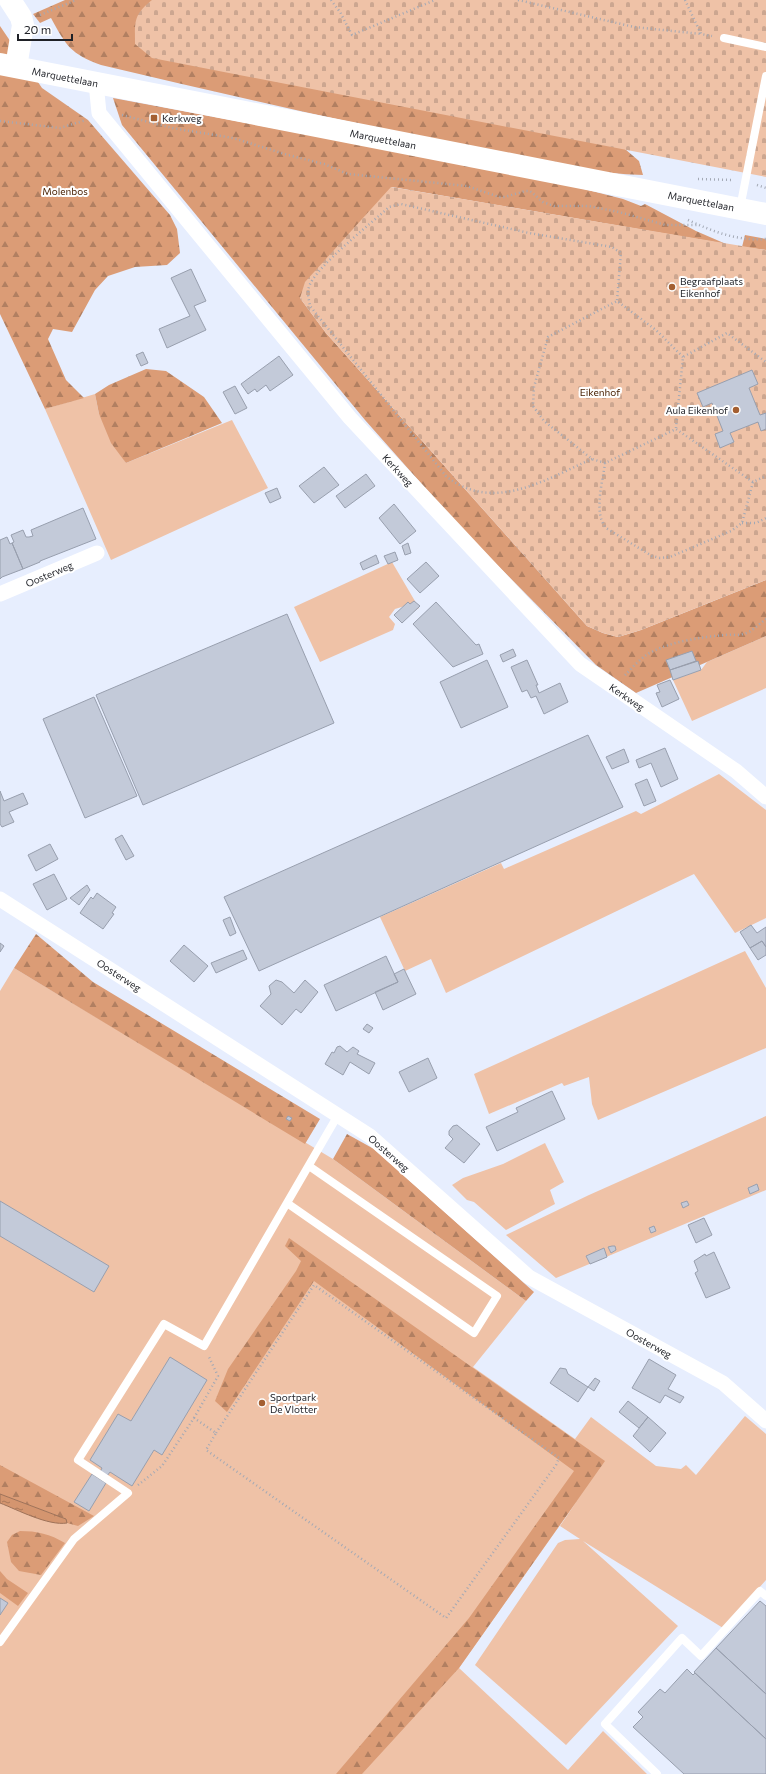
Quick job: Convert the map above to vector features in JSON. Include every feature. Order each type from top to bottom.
[{"type":"street","points":[[8,66],[22,32],[15,9]]},
{"type":"street","name":"Marquettelaan","points":[[8,66],[766,214]]},
{"type":"street","points":[[96,83],[99,113]]},
{"type":"street","name":"Kerkweg","points":[[99,113],[350,418],[580,664],[736,771],[766,797]]},
{"type":"street","name":"Oosterweg","points":[[0,594],[98,553]]},
{"type":"street","name":"Oosterweg","points":[[0,899],[370,1136],[529,1277],[723,1383],[766,1421]]},
{"type":"lane","points":[[724,38],[766,47]]},
{"type":"lane","points":[[740,209],[766,76]]},
{"type":"lane","points":[[0,1642],[74,1539],[128,1493],[78,1460],[164,1324],[204,1346],[338,1115]]},
{"type":"lane","points":[[287,1203],[474,1333],[497,1296],[309,1166]]},
{"type":"lane","points":[[657,1774],[605,1724],[682,1638],[702,1656],[760,1591],[766,1596]]},
{"type":"path","points":[[15,9],[44,15],[76,0]]},
{"type":"path","points":[[331,0],[340,12],[352,34],[435,0]]},
{"type":"path","points":[[518,0],[634,27],[724,38]]},
{"type":"path","points":[[685,0],[701,34]]},
{"type":"path","points":[[0,121],[60,128],[88,120],[99,113],[108,111],[154,124],[233,138],[288,155],[324,164],[348,174],[467,186],[499,197],[530,191],[543,202],[554,206],[588,206],[619,212],[665,225],[699,225]]},
{"type":"path","points":[[592,460],[521,490],[495,494],[476,491],[456,484],[446,476],[310,306],[308,289],[314,275],[328,262],[389,207],[401,204],[529,233],[612,247],[621,253],[617,301]]},
{"type":"path","points":[[617,301],[656,330],[682,357],[676,429]]},
{"type":"path","points":[[617,301],[548,337],[534,387],[533,406],[544,421],[592,460],[605,463],[676,429]]},
{"type":"path","points":[[682,357],[727,333],[766,362]]},
{"type":"path","points":[[676,429],[753,482]]},
{"type":"path","points":[[605,463],[600,505],[602,523],[606,528],[652,556],[660,558],[670,557],[731,532],[742,523],[756,522],[766,518]]},
{"type":"path","points":[[753,482],[766,476]]},
{"type":"path","points":[[742,523],[753,482]]},
{"type":"path","points":[[612,686],[645,656],[654,651],[677,643],[698,639],[727,634],[743,635],[766,619]]},
{"type":"path","points":[[314,1285],[559,1458],[556,1465],[446,1618],[206,1450],[216,1433],[314,1285]]},
{"type":"path","points":[[128,1493],[162,1466],[194,1418],[218,1376],[204,1346]]},
{"type":"path","points":[[194,1418],[216,1433]]},
{"type":"green space","points":[[65,0],[182,0],[625,149],[639,161],[643,175],[593,171],[517,158],[229,95],[101,65],[83,57],[70,48],[51,18],[40,23],[33,14]]},
{"type":"green space","points":[[152,0],[766,0],[766,177],[152,58],[135,44],[135,24],[141,10]]},
{"type":"green space","name":"Molenbos","points":[[0,26],[42,88],[88,120],[170,215],[177,229],[180,253],[167,265],[135,267],[108,276],[95,290],[72,332],[53,329],[48,339],[66,380],[84,398],[45,409],[0,314]]},
{"type":"green space","points":[[113,98],[545,179],[623,199],[641,206],[645,204],[696,231],[726,244],[392,187],[300,298],[326,333],[587,626],[603,633],[618,637],[641,630],[766,580],[766,636],[636,693],[596,665],[458,525],[365,420],[122,125]]},
{"type":"green space","name":"Eikenhof","points":[[391,187],[766,250],[766,580],[641,630],[618,637],[603,633],[587,626],[326,333],[300,298],[305,282]]},
{"type":"green space","points":[[745,235],[766,239],[766,250],[742,247]]},
{"type":"green space","points":[[146,369],[166,371],[204,397],[222,423],[126,463],[111,443],[99,414],[95,394],[109,385]]},
{"type":"green space","points":[[95,394],[99,414],[126,463],[232,420],[268,488],[111,560],[45,409]]},
{"type":"green space","points":[[392,562],[419,608],[413,612],[405,606],[395,609],[389,617],[395,624],[393,630],[320,662],[294,607]]},
{"type":"green space","points":[[766,636],[766,688],[692,721],[673,680],[701,670],[707,662]]},
{"type":"green space","points":[[719,774],[766,810],[766,918],[735,933],[694,874],[446,993],[431,959],[405,971],[380,917],[501,863],[504,869],[636,811],[641,814]]},
{"type":"green space","points":[[36,934],[93,982],[320,1119],[305,1144],[14,968]]},
{"type":"green space","points":[[745,951],[766,988],[766,1048],[598,1120],[592,1104],[589,1077],[564,1086],[562,1083],[489,1114],[474,1074]]},
{"type":"green space","name":"Sportpark De Vlotter","points":[[14,968],[333,1159],[526,1301],[473,1367],[575,1439],[591,1417],[656,1466],[681,1469],[686,1465],[696,1475],[745,1416],[766,1434],[766,1580],[723,1628],[583,1541],[678,1626],[566,1745],[475,1665],[558,1543],[565,1540],[580,1539],[560,1526],[577,1501],[459,1668],[568,1770],[603,1731],[647,1774],[0,1774],[0,991]]},
{"type":"green space","points":[[766,1116],[766,1190],[556,1278],[506,1235],[589,1195]]},
{"type":"green space","points":[[347,1134],[374,1149],[534,1292],[526,1301],[333,1159]]},
{"type":"green space","points":[[545,1143],[564,1182],[550,1190],[555,1204],[506,1230],[474,1202],[467,1200],[452,1185],[463,1178],[503,1164]]},
{"type":"green space","points":[[289,1238],[605,1461],[459,1668],[362,1774],[336,1774],[469,1618],[574,1471],[314,1281],[227,1412],[215,1401],[228,1369],[296,1271],[301,1261],[285,1246]]},
{"type":"green space","points":[[0,1465],[94,1516],[78,1526],[67,1523],[66,1519],[0,1494]]},
{"type":"green space","points":[[20,1531],[43,1534],[54,1537],[65,1543],[41,1575],[19,1571],[11,1562],[7,1542],[12,1535]]},
{"type":"green space","points":[[0,1571],[7,1579],[28,1593],[18,1606],[0,1593]]},
{"type":"water","points":[[0,1494],[66,1519],[67,1523],[42,1520],[0,1503]]},
{"type":"building","points":[[191,269],[206,301],[194,306],[206,330],[167,348],[159,329],[190,316],[171,278]]},
{"type":"building","points":[[143,352],[148,363],[141,366],[136,355]]},
{"type":"building","points":[[279,356],[293,375],[270,391],[266,385],[257,392],[255,389],[248,394],[241,384]]},
{"type":"building","name":"Aula Eikenhof","points":[[752,370],[758,384],[749,388],[760,415],[766,413],[766,429],[761,431],[758,422],[730,433],[734,442],[720,448],[715,434],[723,431],[712,403],[703,407],[697,393]]},
{"type":"building","points":[[235,386],[247,408],[235,414],[223,392]]},
{"type":"building","points":[[324,467],[339,485],[314,503],[299,486]]},
{"type":"building","points":[[366,474],[375,486],[345,508],[336,496]]},
{"type":"building","points":[[277,488],[281,498],[270,503],[265,493]]},
{"type":"building","points":[[394,504],[416,531],[400,544],[379,518]]},
{"type":"building","points":[[83,508],[96,539],[23,569],[12,543],[14,542],[11,535],[23,530],[26,537],[33,536],[31,530]]},
{"type":"building","points":[[7,537],[10,544],[12,543],[23,569],[0,579],[0,540]]},
{"type":"building","points":[[408,543],[411,553],[405,555],[402,546]]},
{"type":"building","points":[[395,552],[398,560],[388,564],[384,556]]},
{"type":"building","points":[[376,555],[379,563],[363,570],[360,563]]},
{"type":"building","points":[[426,562],[439,576],[420,593],[407,579]]},
{"type":"building","points":[[414,601],[420,606],[402,623],[394,615],[408,602],[410,604]]},
{"type":"building","points":[[436,602],[476,645],[479,644],[483,654],[453,667],[413,624]]},
{"type":"building","points":[[287,614],[334,723],[143,805],[96,695]]},
{"type":"building","points":[[513,649],[516,656],[503,662],[500,655]]},
{"type":"building","points":[[692,651],[696,661],[670,670],[666,660]]},
{"type":"building","points":[[487,660],[508,707],[461,728],[440,682]]},
{"type":"building","points":[[527,660],[538,685],[536,685],[539,693],[560,683],[568,702],[544,714],[536,696],[531,698],[527,690],[522,692],[511,667]]},
{"type":"building","points":[[698,661],[701,670],[673,680],[670,670]]},
{"type":"building","points":[[670,680],[679,699],[662,707],[656,693],[660,692],[657,685]]},
{"type":"building","points":[[94,697],[137,796],[85,818],[43,719]]},
{"type":"building","points":[[588,735],[623,807],[259,971],[224,897]]},
{"type":"building","points":[[665,748],[678,779],[661,787],[651,763],[639,768],[636,760]]},
{"type":"building","points":[[624,749],[629,762],[612,769],[606,757]]},
{"type":"building","points":[[647,779],[656,801],[644,806],[635,784]]},
{"type":"building","points":[[0,791],[4,801],[23,793],[28,804],[9,812],[14,822],[2,827],[0,824]]},
{"type":"building","points":[[122,835],[134,856],[126,860],[115,839]]},
{"type":"building","points":[[50,844],[58,859],[36,871],[28,855]]},
{"type":"building","points":[[54,874],[67,899],[47,910],[33,884]]},
{"type":"building","points":[[87,885],[90,890],[79,905],[70,898]]},
{"type":"building","points":[[97,893],[116,907],[112,913],[114,914],[103,929],[80,913],[91,897],[93,899]]},
{"type":"building","points":[[230,917],[236,933],[230,936],[223,920]]},
{"type":"building","points":[[751,925],[757,933],[766,927],[766,947],[762,941],[750,948],[740,932]]},
{"type":"building","points":[[762,941],[766,947],[766,955],[758,960],[750,948]]},
{"type":"building","points":[[0,943],[4,946],[0,952]]},
{"type":"building","points":[[184,945],[208,966],[194,982],[170,961]]},
{"type":"building","points":[[243,950],[247,959],[216,973],[211,963]]},
{"type":"building","points":[[386,956],[398,982],[336,1011],[324,985]]},
{"type":"building","points":[[404,969],[416,994],[383,1010],[375,992],[398,982],[394,974]]},
{"type":"building","points":[[276,980],[282,982],[294,993],[305,980],[318,992],[301,1013],[296,1009],[282,1025],[260,1006],[271,994],[269,986]]},
{"type":"building","points":[[367,1024],[373,1028],[369,1033],[363,1029]]},
{"type":"building","points":[[340,1046],[347,1052],[353,1047],[359,1051],[357,1054],[375,1063],[369,1074],[350,1062],[343,1075],[325,1064],[332,1052],[334,1053],[337,1047]]},
{"type":"building","points":[[428,1058],[437,1078],[409,1092],[399,1072]]},
{"type":"building","points":[[552,1091],[565,1119],[497,1151],[486,1127],[518,1112],[516,1108]]},
{"type":"building","points":[[288,1116],[292,1118],[290,1121],[286,1119]]},
{"type":"building","points":[[457,1125],[480,1144],[464,1163],[445,1148],[453,1139],[449,1135],[449,1131],[453,1126]]},
{"type":"building","points":[[757,1184],[759,1190],[750,1194],[748,1188]]},
{"type":"building","points":[[0,1201],[109,1266],[94,1292],[0,1236]]},
{"type":"building","points":[[687,1201],[689,1205],[683,1208],[681,1203]]},
{"type":"building","points":[[704,1218],[712,1235],[696,1243],[688,1225]]},
{"type":"building","points":[[654,1226],[656,1231],[651,1233],[649,1228]]},
{"type":"building","points":[[615,1246],[616,1250],[611,1253],[608,1247]]},
{"type":"building","points":[[604,1248],[607,1257],[590,1264],[586,1256]]},
{"type":"building","points":[[714,1252],[730,1288],[706,1298],[695,1273],[698,1271],[694,1261],[705,1254],[706,1256]]},
{"type":"building","points":[[170,1357],[207,1380],[162,1455],[154,1450],[132,1486],[110,1472],[107,1476],[100,1472],[102,1468],[90,1460],[118,1414],[131,1421]]},
{"type":"building","points":[[649,1359],[676,1375],[668,1389],[684,1397],[680,1403],[665,1395],[660,1403],[632,1388]]},
{"type":"building","points":[[560,1368],[566,1369],[568,1374],[588,1387],[578,1402],[550,1383]]},
{"type":"building","points":[[595,1378],[600,1381],[594,1391],[588,1387]]},
{"type":"building","points":[[628,1401],[648,1417],[639,1428],[619,1412]]},
{"type":"building","points":[[648,1417],[666,1433],[650,1452],[633,1436]]},
{"type":"building","points":[[92,1474],[106,1483],[89,1511],[74,1502]]},
{"type":"building","points":[[0,1598],[8,1603],[0,1615]]},
{"type":"building","points":[[760,1601],[766,1606],[766,1694],[716,1648]]},
{"type":"building","points":[[716,1648],[766,1694],[766,1739],[694,1672]]},
{"type":"building","points":[[687,1669],[693,1675],[695,1673],[766,1739],[766,1774],[684,1774],[633,1727],[643,1717],[638,1712],[660,1689],[665,1693]]},
{"type":"place","name":"Kerkweg","points":[[154,118]]},
{"type":"place","name":"Begraafplaats Eikenhof","points":[[672,287]]},
{"type":"place","name":"Aula Eikenhof","points":[[736,410]]},
{"type":"place","name":"Sportpark De Vlotter","points":[[262,1403]]}]
